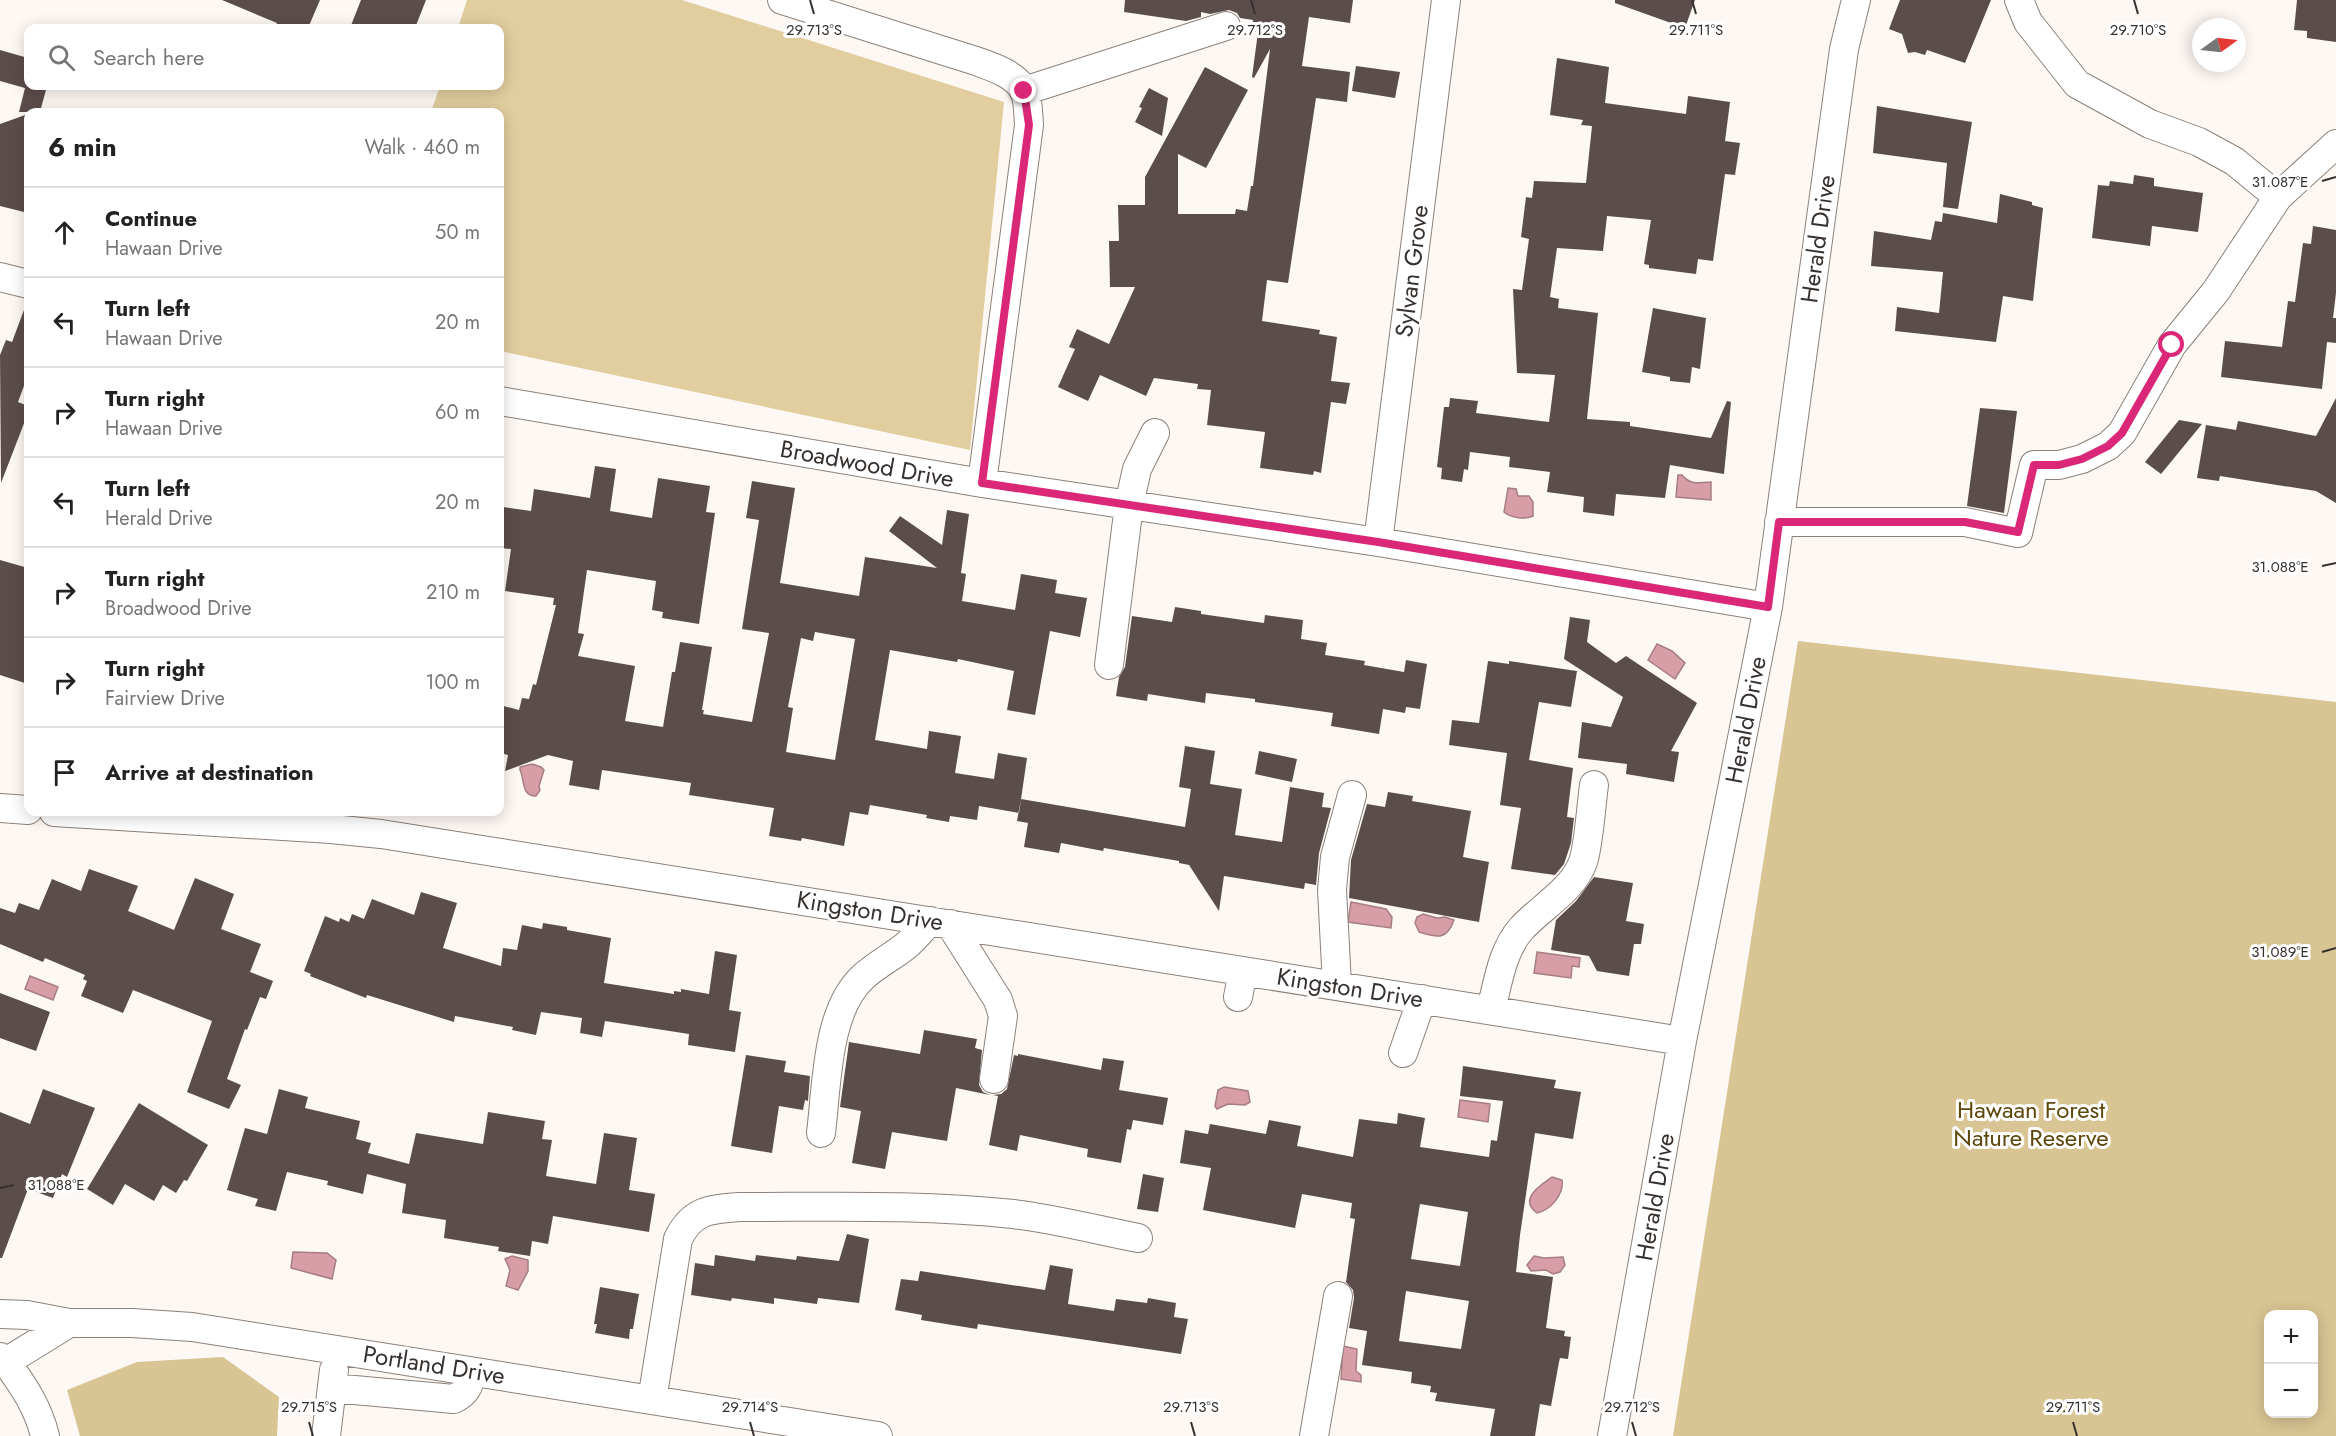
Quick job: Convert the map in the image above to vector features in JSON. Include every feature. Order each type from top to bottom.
[{"type":"street","points":[[782,0],[1000,70],[1024,91],[1029,125],[982,483]]},
{"type":"street","name":"Sylvan Grove","points":[[1378,542],[1446,0]]},
{"type":"street","name":"Herald Drive","points":[[1612,1436],[1682,1041],[1768,607],[1844,49],[1856,0]]},
{"type":"street","points":[[2019,0],[2028,22],[2077,84],[2150,124],[2199,142],[2234,161],[2278,197]]},
{"type":"street","points":[[1024,91],[1227,26]]},
{"type":"street","points":[[1779,522],[1965,522],[2018,532],[2034,465],[2059,465],[2082,459],[2108,446],[2122,433],[2172,345],[2216,291],[2278,197],[2336,144]]},
{"type":"street","points":[[0,277],[24,283]]},
{"type":"street","name":"Broadwood Drive","points":[[504,402],[982,483],[1378,542],[1768,607]]},
{"type":"street","points":[[1109,665],[1129,505],[1137,469],[1155,433]]},
{"type":"street","points":[[1491,1010],[1502,963],[1510,946],[1520,931],[1571,881],[1583,861],[1594,785]]},
{"type":"street","points":[[1337,985],[1332,890],[1335,857],[1352,795]]},
{"type":"street","points":[[0,808],[24,810]]},
{"type":"street","name":"Kingston Drive","points":[[119,816],[381,834],[940,922],[1241,984],[1337,985],[1682,1041]]},
{"type":"street","points":[[821,1133],[835,1028],[842,1004],[863,977],[940,922],[998,1000],[1003,1016],[994,1079]]},
{"type":"street","points":[[1403,1053],[1422,999]]},
{"type":"street","points":[[652,1400],[678,1239],[686,1224],[697,1215],[718,1208],[887,1206],[983,1211],[1017,1215],[1138,1238]]},
{"type":"street","points":[[1314,1436],[1338,1296]]},
{"type":"street","name":"Portland Drive","points":[[0,1314],[27,1315],[69,1323],[132,1323],[192,1327],[878,1436]]},
{"type":"street","points":[[45,1436],[33,1401],[3,1360],[69,1323]]},
{"type":"street","points":[[326,1436],[336,1350]]},
{"type":"street","points":[[332,1388],[454,1399],[463,1395],[469,1385],[472,1372]]},
{"type":"shaded area","points":[[467,0],[682,0],[1004,102],[970,450],[504,352],[504,108],[432,108],[439,90],[504,90],[504,24],[459,24]]},
{"type":"shaded area","points":[[1678,475],[1695,483],[1711,482],[1711,500],[1676,497]]},
{"type":"shaded area","points":[[1508,488],[1516,489],[1518,496],[1529,496],[1533,502],[1533,516],[1518,518],[1504,512]]},
{"type":"shaded area","points":[[1657,644],[1672,651],[1685,663],[1675,679],[1648,660]]},
{"type":"shaded area","points":[[532,764],[544,770],[540,790],[536,796],[526,790],[520,770],[520,767]]},
{"type":"shaded area","points":[[1351,902],[1386,909],[1392,917],[1391,928],[1348,922]]},
{"type":"shaded area","points":[[1423,914],[1454,920],[1445,934],[1437,936],[1419,932],[1415,923],[1417,917]]},
{"type":"shaded area","points":[[1537,952],[1580,958],[1579,967],[1572,966],[1571,978],[1534,973]]},
{"type":"shaded area","points":[[30,976],[58,987],[53,1000],[25,989]]},
{"type":"shaded area","points":[[1224,1087],[1248,1091],[1250,1102],[1245,1105],[1228,1104],[1217,1109],[1215,1106],[1218,1090]]},
{"type":"shaded area","points":[[1460,1100],[1490,1104],[1488,1122],[1458,1117]]},
{"type":"shaded area","points":[[1552,1177],[1562,1180],[1559,1196],[1547,1209],[1537,1213],[1532,1208],[1530,1198]]},
{"type":"shaded area","points":[[293,1252],[327,1253],[336,1260],[332,1279],[291,1268]]},
{"type":"shaded area","points":[[512,1256],[528,1260],[528,1271],[518,1290],[506,1286],[510,1270],[505,1259]]},
{"type":"shaded area","points":[[1534,1256],[1563,1257],[1565,1265],[1560,1272],[1553,1274],[1546,1270],[1531,1271],[1527,1265]]},
{"type":"shaded area","points":[[1343,1346],[1357,1349],[1356,1371],[1361,1375],[1361,1382],[1341,1379]]},
{"type":"green space","name":"Hawaan Forest Nature Reserve","points":[[1798,641],[2336,702],[2336,1436],[1673,1436]]},
{"type":"green space","points":[[223,1357],[279,1397],[277,1436],[80,1436],[67,1390],[137,1362]]},
{"type":"building","points":[[222,0],[320,0],[310,24],[277,23]]},
{"type":"building","points":[[361,0],[426,0],[417,24],[352,24]]},
{"type":"building","points":[[1125,0],[1353,0],[1350,23],[1309,17],[1302,66],[1350,72],[1347,102],[1316,98],[1288,283],[1267,280],[1262,321],[1320,330],[1319,334],[1337,337],[1331,381],[1350,383],[1346,404],[1331,402],[1321,473],[1314,471],[1313,475],[1260,468],[1265,432],[1207,425],[1211,390],[1197,389],[1198,384],[1154,378],[1146,396],[1100,375],[1088,401],[1058,387],[1075,349],[1069,347],[1077,329],[1109,344],[1135,287],[1110,287],[1109,241],[1119,241],[1118,205],[1145,205],[1145,177],[1205,67],[1248,90],[1206,168],[1178,154],[1178,214],[1235,214],[1236,209],[1247,211],[1251,186],[1253,186],[1270,49],[1254,78],[1252,77],[1258,32],[1252,31],[1253,20],[1240,18],[1237,13],[1229,10],[1210,14],[1201,12],[1201,17],[1186,21],[1124,12]]},
{"type":"building","points":[[1615,0],[1695,0],[1685,28],[1615,3]]},
{"type":"building","points":[[1900,0],[1991,0],[1965,63],[1927,50],[1925,55],[1915,52],[1908,53],[1902,34],[1889,29]]},
{"type":"building","points":[[2297,0],[2336,0],[2336,42],[2307,38],[2307,31],[2294,30]]},
{"type":"building","points":[[0,50],[24,57],[24,88],[0,81]]},
{"type":"building","points":[[1557,58],[1609,67],[1605,103],[1686,114],[1688,96],[1730,102],[1725,141],[1740,143],[1735,175],[1725,174],[1713,261],[1698,259],[1696,274],[1649,268],[1649,265],[1644,264],[1651,220],[1607,216],[1603,251],[1557,248],[1550,297],[1559,299],[1558,308],[1598,313],[1587,419],[1630,422],[1630,426],[1711,438],[1727,401],[1731,402],[1724,474],[1670,465],[1665,498],[1616,494],[1614,516],[1583,512],[1584,497],[1547,492],[1550,472],[1509,467],[1510,457],[1470,452],[1468,470],[1464,469],[1462,482],[1441,479],[1442,468],[1437,467],[1444,407],[1449,407],[1450,398],[1478,401],[1476,413],[1549,422],[1555,375],[1517,373],[1513,289],[1522,290],[1529,239],[1521,237],[1526,197],[1532,198],[1534,181],[1586,183],[1592,126],[1581,125],[1583,120],[1550,115]]},
{"type":"building","points":[[1356,66],[1400,72],[1395,98],[1352,91]]},
{"type":"building","points":[[1149,88],[1168,98],[1162,136],[1135,122],[1142,108],[1139,107]]},
{"type":"building","points":[[24,90],[46,90],[41,108],[24,108],[24,112],[19,112]]},
{"type":"building","points":[[1877,106],[1972,122],[1958,209],[1943,207],[1947,163],[1873,153]]},
{"type":"building","points":[[24,115],[24,212],[0,206],[0,124]]},
{"type":"building","points":[[2134,175],[2154,178],[2154,186],[2203,193],[2198,232],[2152,226],[2150,246],[2092,238],[2098,185],[2109,186],[2110,181],[2133,184]]},
{"type":"building","points":[[2000,194],[2032,202],[2032,205],[2043,208],[2033,301],[2003,296],[1996,342],[1895,331],[1897,307],[1939,313],[1943,272],[1871,266],[1874,231],[1931,240],[1935,221],[1942,222],[1943,213],[1997,223]]},
{"type":"building","points":[[2313,226],[2336,230],[2336,293],[2333,318],[2336,318],[2336,343],[2327,342],[2322,389],[2221,377],[2225,341],[2282,347],[2288,301],[2295,302],[2303,243],[2311,244]]},
{"type":"building","points":[[1653,308],[1706,318],[1700,369],[1692,367],[1690,383],[1670,381],[1670,377],[1642,372]]},
{"type":"building","points":[[24,310],[24,386],[18,402],[24,404],[24,423],[1,483],[0,355],[6,340],[12,342]]},
{"type":"building","points":[[2336,398],[2336,503],[2316,491],[2220,476],[2219,481],[2197,478],[2206,425],[2236,430],[2238,421],[2316,436]]},
{"type":"building","points":[[1980,408],[2017,411],[2004,513],[1967,506]]},
{"type":"building","points":[[2179,420],[2202,424],[2161,474],[2145,462]]},
{"type":"building","points":[[595,466],[616,469],[610,511],[652,518],[658,478],[710,486],[706,512],[715,513],[699,624],[662,618],[663,612],[652,610],[656,581],[587,570],[578,633],[584,634],[578,656],[635,666],[625,721],[663,727],[672,672],[675,672],[680,642],[712,647],[703,714],[752,722],[769,633],[742,629],[759,520],[746,518],[752,481],[795,488],[780,583],[859,596],[865,557],[937,568],[889,531],[900,516],[942,545],[947,510],[969,514],[961,573],[966,574],[962,601],[1015,610],[1021,574],[1057,580],[1055,593],[1087,598],[1080,637],[1050,631],[1035,715],[1007,710],[1014,671],[958,659],[957,662],[890,650],[875,740],[927,749],[929,731],[961,736],[955,773],[994,779],[998,753],[1027,758],[1019,813],[979,806],[977,820],[950,816],[949,822],[926,818],[927,815],[870,805],[868,815],[850,812],[844,846],[802,838],[801,841],[769,836],[774,808],[689,795],[691,783],[602,770],[599,790],[569,785],[573,761],[548,755],[505,771],[508,755],[504,754],[504,706],[519,710],[522,698],[529,699],[533,684],[536,685],[556,605],[553,605],[554,598],[505,591],[511,549],[504,548],[504,507],[531,511],[534,489],[590,498]],"holes":[[[815,632],[855,639],[835,760],[786,752],[793,708],[788,707],[801,638],[813,641]]]},
{"type":"building","points":[[0,560],[24,567],[24,683],[0,675]]},
{"type":"building","points":[[1175,607],[1201,611],[1201,614],[1264,623],[1265,615],[1303,620],[1301,639],[1327,643],[1325,655],[1365,661],[1364,665],[1404,672],[1406,660],[1427,664],[1420,709],[1406,707],[1405,713],[1383,709],[1379,734],[1331,726],[1333,713],[1255,702],[1255,699],[1206,693],[1205,703],[1148,694],[1147,701],[1116,696],[1119,677],[1125,667],[1132,616],[1172,622]]},
{"type":"building","points":[[1570,617],[1590,620],[1587,642],[1616,663],[1626,656],[1697,703],[1671,751],[1679,752],[1674,782],[1626,774],[1627,764],[1578,758],[1582,722],[1611,727],[1623,697],[1564,659]]},
{"type":"building","points":[[1488,661],[1509,664],[1509,661],[1577,671],[1571,707],[1539,702],[1529,760],[1573,768],[1567,817],[1574,818],[1571,843],[1564,864],[1555,875],[1511,869],[1521,808],[1500,805],[1507,753],[1449,745],[1452,720],[1479,723]]},
{"type":"building","points":[[1185,746],[1215,751],[1210,784],[1242,789],[1235,835],[1282,842],[1290,787],[1324,793],[1322,807],[1331,808],[1319,853],[1316,885],[1305,883],[1304,889],[1224,876],[1219,911],[1189,865],[1179,863],[1179,861],[1061,843],[1059,853],[1024,847],[1028,823],[1017,821],[1021,799],[1185,827],[1191,789],[1179,787]]},
{"type":"building","points":[[1259,751],[1297,759],[1292,782],[1255,774]]},
{"type":"building","points":[[1388,792],[1413,796],[1412,801],[1471,811],[1463,857],[1489,862],[1479,922],[1349,898],[1351,860],[1367,804],[1385,807]]},
{"type":"building","points":[[89,869],[138,886],[128,911],[174,930],[195,878],[234,894],[221,929],[261,944],[250,972],[273,981],[266,999],[260,997],[247,1030],[245,1029],[227,1079],[241,1085],[229,1109],[187,1092],[212,1021],[133,990],[123,1013],[81,996],[87,981],[83,979],[85,975],[45,958],[43,962],[0,944],[0,908],[15,913],[19,903],[39,910],[52,879],[81,891]]},
{"type":"building","points":[[1594,877],[1633,883],[1626,921],[1644,924],[1641,944],[1634,944],[1629,976],[1597,971],[1589,956],[1551,950],[1556,920],[1576,901]]},
{"type":"building","points":[[421,892],[457,903],[443,948],[501,966],[503,948],[517,950],[522,925],[542,929],[543,923],[611,938],[604,983],[674,994],[674,991],[681,992],[681,989],[709,994],[715,951],[737,955],[729,1010],[741,1012],[735,1052],[688,1045],[689,1034],[605,1021],[602,1037],[580,1033],[582,1018],[541,1012],[536,1035],[512,1030],[513,1027],[455,1016],[454,1022],[367,995],[366,998],[310,976],[311,974],[304,971],[325,916],[339,922],[340,918],[349,922],[352,914],[364,919],[372,899],[414,915]]},
{"type":"building","points":[[0,993],[50,1012],[36,1051],[0,1038]]},
{"type":"building","points":[[924,1030],[977,1039],[975,1048],[982,1050],[979,1085],[983,1092],[990,1095],[956,1088],[947,1141],[892,1132],[885,1169],[852,1163],[861,1111],[840,1107],[849,1042],[920,1054]]},
{"type":"building","points":[[1018,1054],[1101,1070],[1103,1058],[1124,1061],[1119,1090],[1168,1098],[1163,1125],[1133,1120],[1131,1130],[1127,1129],[1121,1163],[1087,1157],[1088,1149],[1020,1135],[1017,1151],[989,1145],[998,1096],[993,1095],[1001,1094],[1007,1089],[1014,1055],[1018,1056]]},
{"type":"building","points":[[746,1055],[786,1061],[784,1072],[810,1076],[808,1101],[805,1100],[803,1110],[779,1106],[772,1153],[731,1146]]},
{"type":"building","points":[[1463,1066],[1556,1080],[1554,1088],[1581,1092],[1573,1139],[1535,1133],[1520,1235],[1516,1272],[1553,1277],[1546,1328],[1565,1331],[1564,1336],[1571,1337],[1568,1359],[1560,1358],[1551,1406],[1540,1404],[1535,1436],[1490,1436],[1495,1409],[1435,1401],[1437,1393],[1430,1392],[1431,1386],[1411,1383],[1412,1372],[1362,1365],[1367,1331],[1349,1328],[1354,1298],[1353,1290],[1346,1282],[1355,1219],[1350,1218],[1352,1203],[1302,1194],[1295,1228],[1203,1210],[1211,1168],[1180,1163],[1185,1130],[1208,1134],[1210,1124],[1266,1134],[1269,1120],[1301,1126],[1297,1146],[1353,1157],[1359,1119],[1397,1124],[1398,1113],[1425,1118],[1420,1147],[1489,1157],[1491,1140],[1497,1141],[1503,1101],[1460,1096]],"holes":[[[1420,1204],[1468,1212],[1460,1266],[1411,1259]],[[1406,1291],[1469,1301],[1461,1349],[1399,1341]]]},
{"type":"building","points":[[43,1089],[95,1108],[67,1177],[62,1174],[53,1198],[28,1189],[2,1258],[0,1258],[0,1112],[30,1124]]},
{"type":"building","points":[[279,1089],[308,1097],[305,1108],[360,1121],[356,1139],[371,1143],[368,1153],[409,1164],[416,1133],[483,1144],[488,1112],[545,1121],[542,1139],[552,1140],[546,1176],[596,1184],[604,1133],[637,1138],[629,1190],[655,1194],[649,1232],[553,1216],[548,1244],[532,1241],[530,1256],[498,1251],[499,1247],[444,1238],[446,1220],[402,1213],[406,1184],[367,1174],[363,1194],[327,1185],[328,1181],[287,1172],[276,1211],[255,1206],[258,1199],[227,1190],[245,1128],[267,1134]]},
{"type":"building","points":[[139,1103],[208,1145],[187,1181],[184,1180],[176,1193],[163,1185],[154,1201],[125,1184],[113,1205],[87,1189]]},
{"type":"building","points":[[1143,1174],[1164,1178],[1158,1212],[1137,1209]]},
{"type":"building","points":[[847,1234],[869,1239],[859,1303],[818,1298],[817,1304],[774,1298],[774,1304],[691,1295],[695,1263],[714,1266],[715,1255],[755,1261],[756,1255],[796,1260],[797,1256],[839,1261]]},
{"type":"building","points":[[1050,1265],[1073,1269],[1068,1304],[1114,1311],[1116,1299],[1147,1303],[1148,1298],[1176,1303],[1174,1317],[1188,1319],[1181,1354],[978,1324],[977,1329],[921,1320],[922,1315],[895,1310],[901,1279],[918,1281],[920,1271],[1045,1290]]},
{"type":"building","points":[[600,1287],[639,1294],[629,1339],[595,1333],[597,1324],[594,1324]]},
{"type":"route","points":[[1024,91],[1029,125],[982,483],[1378,542],[1768,607],[1779,522],[1965,522],[2018,532],[2034,465],[2059,465],[2082,459],[2108,446],[2122,433],[2172,345]]}]
